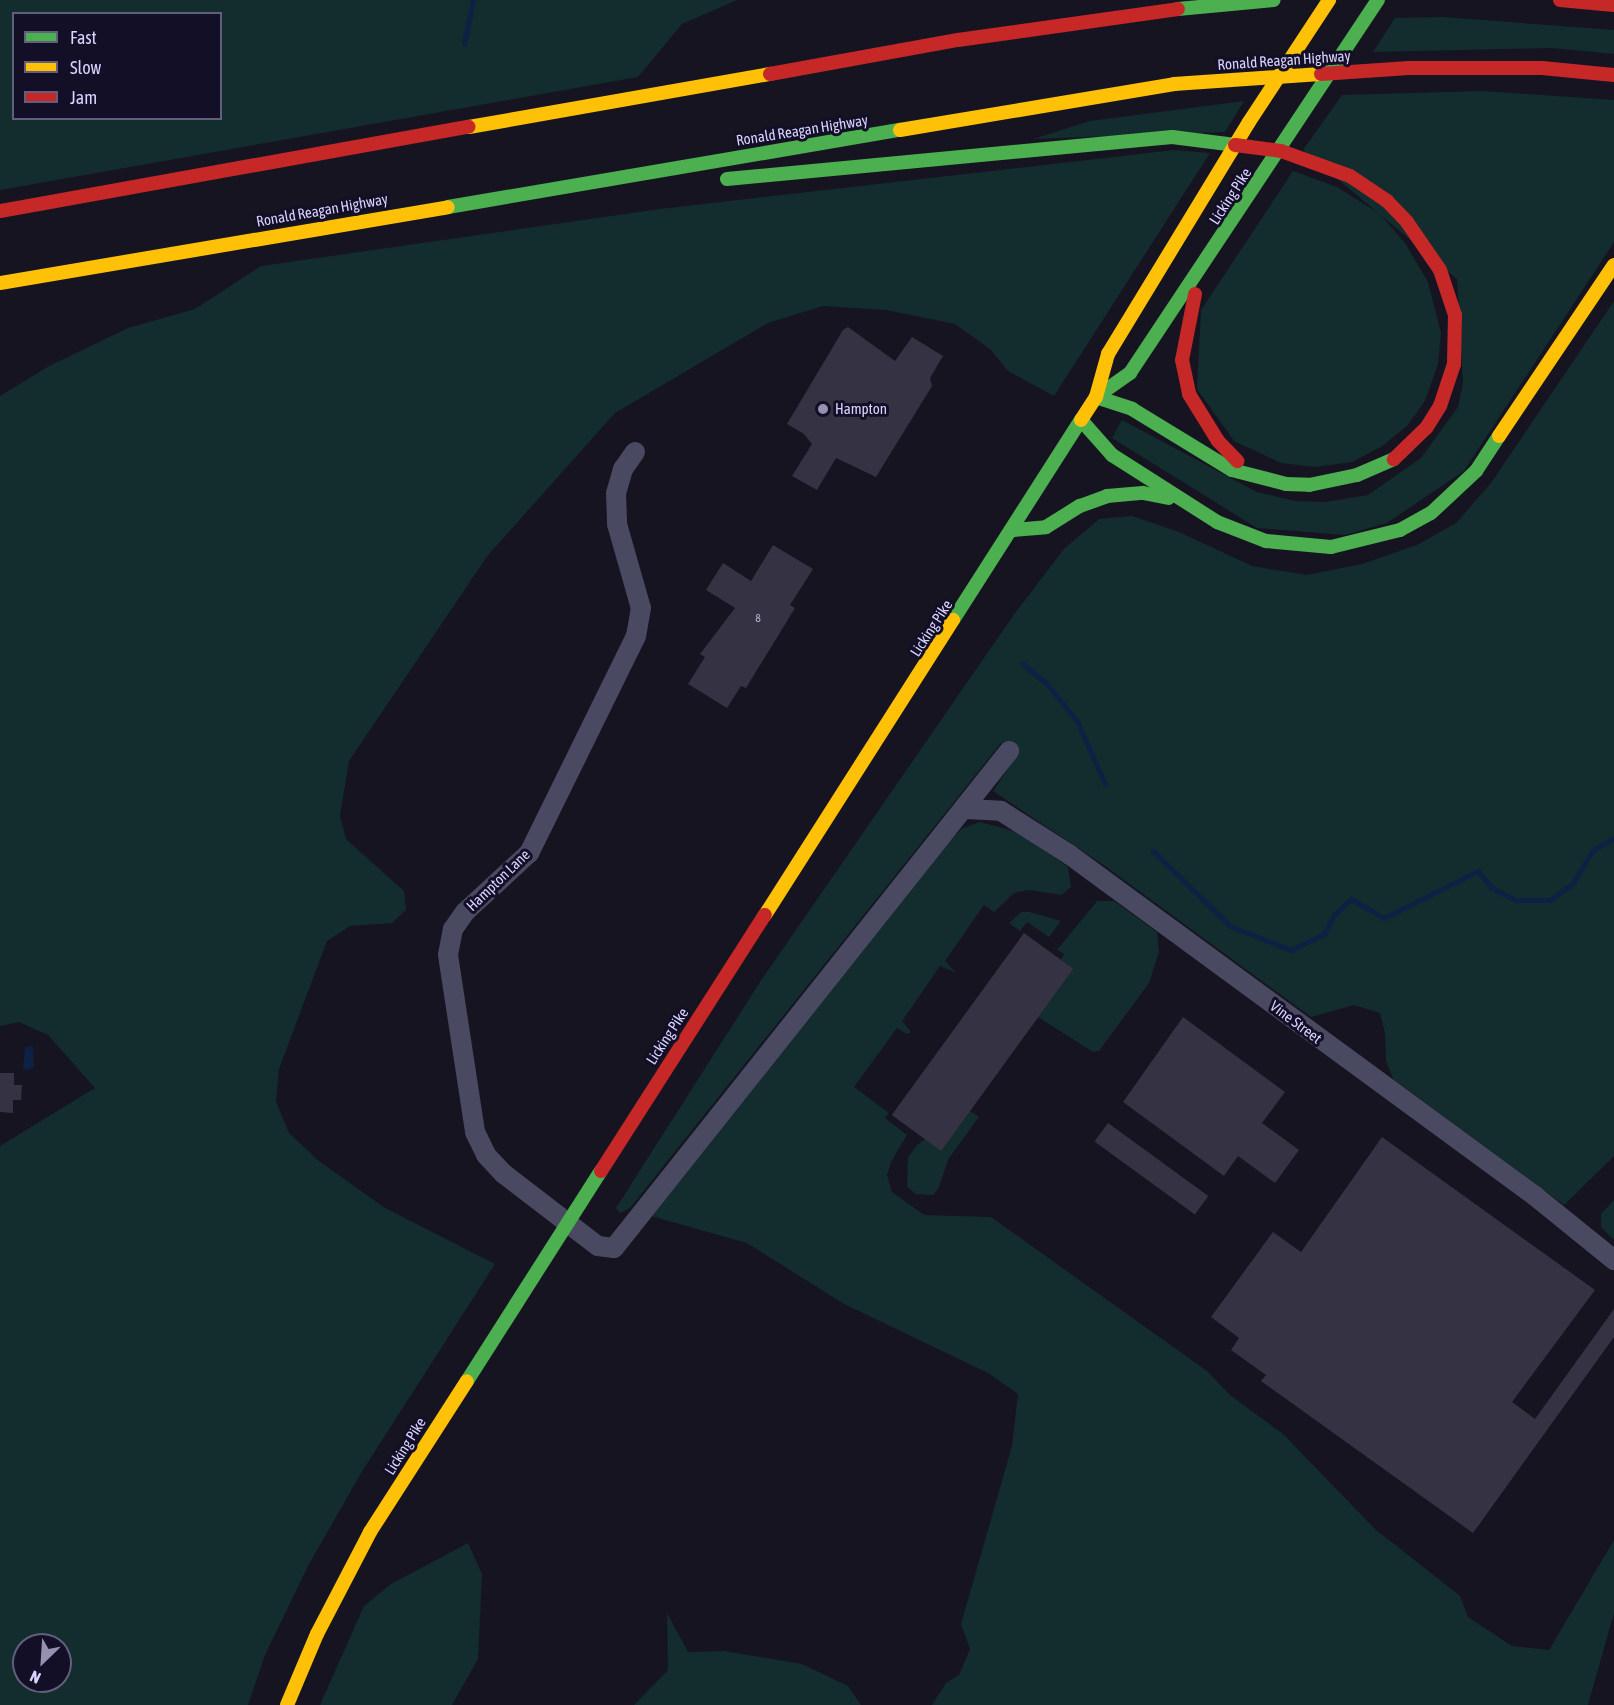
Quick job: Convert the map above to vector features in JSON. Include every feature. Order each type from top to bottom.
[{"type":"main road","points":[[0,211],[958,40],[1226,2],[1274,0]]},
{"type":"main road","name":"Licking Pike","points":[[287,1705],[317,1634],[370,1532],[567,1222],[1014,530],[1096,397],[1108,354],[1249,122],[1329,0]]},
{"type":"main road","name":"Licking Pike","points":[[1096,397],[1130,373],[1195,280],[1378,0]]},
{"type":"main road","points":[[1560,0],[1614,5]]},
{"type":"main road","name":"Ronald Reagan Highway","points":[[0,283],[519,193],[1174,84],[1409,68],[1542,68],[1614,75]]},
{"type":"main road","points":[[713,180],[1172,138],[1281,151],[1350,176],[1387,201],[1407,222],[1440,270],[1456,323],[1449,387],[1426,428],[1398,457],[1380,466],[1357,475],[1309,485],[1286,484],[1233,470],[1132,410],[1096,397]]},
{"type":"main road","points":[[519,193],[690,181]]},
{"type":"main road","points":[[1081,420],[1122,465],[1217,522],[1266,541],[1331,547],[1400,530],[1431,513],[1454,495],[1482,463],[1614,265]]},
{"type":"main road","points":[[1195,280],[1182,360],[1189,394],[1204,423],[1244,473]]},
{"type":"main road","points":[[1014,530],[1046,527],[1080,506],[1107,496],[1143,493],[1182,502]]},
{"type":"street","name":"Hampton Lane","points":[[635,452],[623,469],[616,494],[617,524],[641,608],[636,636],[529,853],[465,912],[453,929],[448,955],[476,1132],[486,1155],[504,1174],[567,1222],[604,1248],[614,1248],[924,856],[966,809]]},
{"type":"street","points":[[966,809],[1010,751]]},
{"type":"street","name":"Vine Street","points":[[966,809],[1001,811],[1070,855],[1535,1196],[1614,1260]]},
{"type":"green space","points":[[0,0],[737,0],[682,24],[638,77],[0,190]]},
{"type":"green space","points":[[1443,17],[1614,30],[1614,54],[1552,48],[1373,52],[1395,18]]},
{"type":"green space","points":[[1482,91],[1614,100],[1614,242],[1464,471],[1387,523],[1345,535],[1257,528],[1112,438],[1122,420],[1257,492],[1295,501],[1325,502],[1368,495],[1421,458],[1458,407],[1463,383],[1457,279],[1303,150],[1342,95]]},
{"type":"green space","points":[[1244,101],[1225,132],[1033,139],[1090,121]]},
{"type":"green space","points":[[1174,150],[1210,153],[1054,396],[1008,371],[990,349],[955,324],[886,310],[823,306],[768,323],[615,413],[488,555],[349,761],[340,816],[346,839],[404,891],[406,910],[392,923],[350,926],[327,941],[279,1069],[276,1102],[289,1133],[319,1161],[385,1208],[495,1264],[361,1473],[308,1566],[265,1655],[248,1705],[0,1705],[0,1146],[95,1088],[48,1035],[19,1022],[0,1026],[0,396],[49,366],[128,328],[195,309],[261,266],[660,209]]},
{"type":"green space","points":[[1293,171],[1337,187],[1380,214],[1405,243],[1428,282],[1441,333],[1438,364],[1425,401],[1407,426],[1381,447],[1352,462],[1315,467],[1281,463],[1234,441],[1197,389],[1201,310]]},
{"type":"green space","points":[[1614,301],[1614,1156],[1564,1205],[1393,1079],[1386,1061],[1385,1033],[1380,1013],[1354,1005],[1311,1017],[1105,866],[993,791],[1017,755],[1001,743],[630,1208],[620,1213],[616,1208],[760,982],[1015,613],[1064,549],[1099,519],[1132,516],[1179,532],[1252,566],[1307,575],[1362,564],[1417,545],[1456,523],[1491,483]]},
{"type":"green space","points":[[980,822],[1018,832],[1050,854],[1068,867],[1071,887],[1061,895],[1029,890],[1014,893],[994,912],[984,905],[945,961],[956,973],[940,966],[902,1021],[911,1032],[907,1034],[897,1028],[854,1087],[889,1113],[885,1118],[907,1135],[891,1162],[887,1175],[892,1192],[924,1215],[991,1217],[1207,1371],[1230,1395],[1283,1434],[1375,1529],[1460,1596],[1468,1617],[1512,1646],[1549,1650],[1614,1540],[1614,1613],[1588,1705],[932,1705],[946,1683],[959,1675],[970,1649],[961,1624],[1012,1446],[1018,1394],[988,1373],[844,1304],[747,1243],[651,1216],[942,848],[963,828]]},
{"type":"green space","points":[[1097,901],[1114,901],[1157,932],[1159,952],[1149,983],[1099,1051],[1093,1052],[1038,1017],[1073,969],[1061,960],[1064,954],[1057,950]]},
{"type":"green space","points":[[1021,912],[1030,912],[1061,921],[1049,937],[1027,922],[1020,931],[1009,923]]},
{"type":"green space","points":[[970,1111],[979,1117],[949,1158],[938,1189],[933,1195],[916,1194],[907,1187],[908,1157],[918,1144]]},
{"type":"green space","points":[[1614,1200],[1614,1240],[1601,1227],[1601,1214]]},
{"type":"green space","points":[[468,1543],[482,1574],[478,1659],[452,1705],[320,1705],[364,1606],[391,1584]]},
{"type":"green space","points":[[667,1613],[688,1652],[724,1651],[802,1664],[848,1686],[861,1705],[634,1705],[668,1670]]},
{"type":"water","points":[[33,1046],[34,1067],[27,1070],[23,1068],[25,1047]]},
{"type":"building","name":"Hampton","points":[[848,327],[895,361],[912,337],[943,356],[930,378],[932,386],[876,477],[836,458],[817,490],[792,476],[812,444],[804,434],[787,424],[843,330]]},
{"type":"building","points":[[773,545],[813,569],[790,605],[795,608],[746,688],[741,686],[727,708],[688,684],[705,657],[700,654],[735,608],[706,590],[723,563],[751,581]]},
{"type":"building","points":[[1024,933],[1073,969],[941,1151],[892,1115]]},
{"type":"building","points":[[1183,1017],[1285,1092],[1262,1123],[1299,1150],[1275,1183],[1238,1156],[1224,1176],[1123,1102]]},
{"type":"building","points":[[0,1073],[14,1073],[14,1085],[22,1085],[21,1100],[13,1100],[13,1113],[0,1112]]},
{"type":"building","points":[[1108,1123],[1208,1196],[1195,1214],[1094,1142]]},
{"type":"building","points":[[1382,1137],[1595,1290],[1512,1402],[1535,1419],[1614,1309],[1614,1337],[1473,1533],[1261,1381],[1266,1375],[1231,1350],[1239,1338],[1211,1317],[1273,1232],[1301,1252]]},
{"type":"waterway","points":[[464,44],[473,0]]},
{"type":"waterway","points":[[1023,664],[1046,683],[1077,721],[1105,784]]},
{"type":"waterway","points":[[1153,851],[1230,926],[1291,950],[1324,934],[1334,915],[1351,899],[1384,918],[1478,871],[1492,888],[1516,900],[1550,900],[1573,883],[1593,850],[1614,838]]},
{"type":"traffic: fast","points":[[1178,9],[1274,0]]},
{"type":"traffic: fast","points":[[1096,397],[1130,373],[1378,0]]},
{"type":"traffic: fast","points":[[448,207],[900,130]]},
{"type":"traffic: fast","points":[[727,179],[1172,137],[1235,145]]},
{"type":"traffic: fast","points":[[1096,397],[1132,409],[1232,470],[1286,484],[1309,485],[1357,475],[1394,459]]},
{"type":"traffic: fast","points":[[953,620],[1081,420]]},
{"type":"traffic: fast","points":[[1081,420],[1112,455],[1217,522],[1266,541],[1331,547],[1400,530],[1431,513],[1476,471],[1499,436]]},
{"type":"traffic: fast","points":[[1014,530],[1046,527],[1080,506],[1107,496],[1143,493],[1169,498]]},
{"type":"traffic: fast","points":[[467,1381],[601,1171]]},
{"type":"traffic: slow","points":[[1081,420],[1096,397],[1108,354],[1249,122],[1329,0]]},
{"type":"traffic: slow","points":[[469,127],[770,74]]},
{"type":"traffic: slow","points":[[900,130],[1174,84],[1321,74]]},
{"type":"traffic: slow","points":[[0,283],[448,207]]},
{"type":"traffic: slow","points":[[1499,436],[1614,265]]},
{"type":"traffic: slow","points":[[765,915],[953,620]]},
{"type":"traffic: slow","points":[[287,1705],[317,1634],[370,1532],[467,1381]]},
{"type":"traffic: jam","points":[[1560,0],[1614,5]]},
{"type":"traffic: jam","points":[[770,74],[958,40],[1178,9]]},
{"type":"traffic: jam","points":[[1321,74],[1409,68],[1542,68],[1614,75]]},
{"type":"traffic: jam","points":[[0,211],[469,127]]},
{"type":"traffic: jam","points":[[1235,145],[1281,151],[1350,176],[1387,201],[1407,222],[1440,270],[1455,315],[1454,364],[1440,406],[1426,428],[1394,459]]},
{"type":"traffic: jam","points":[[1195,294],[1182,360],[1189,394],[1218,441],[1237,461]]},
{"type":"traffic: jam","points":[[601,1171],[765,915]]},
{"type":"place","name":"Hampton","points":[[823,409]]}]
